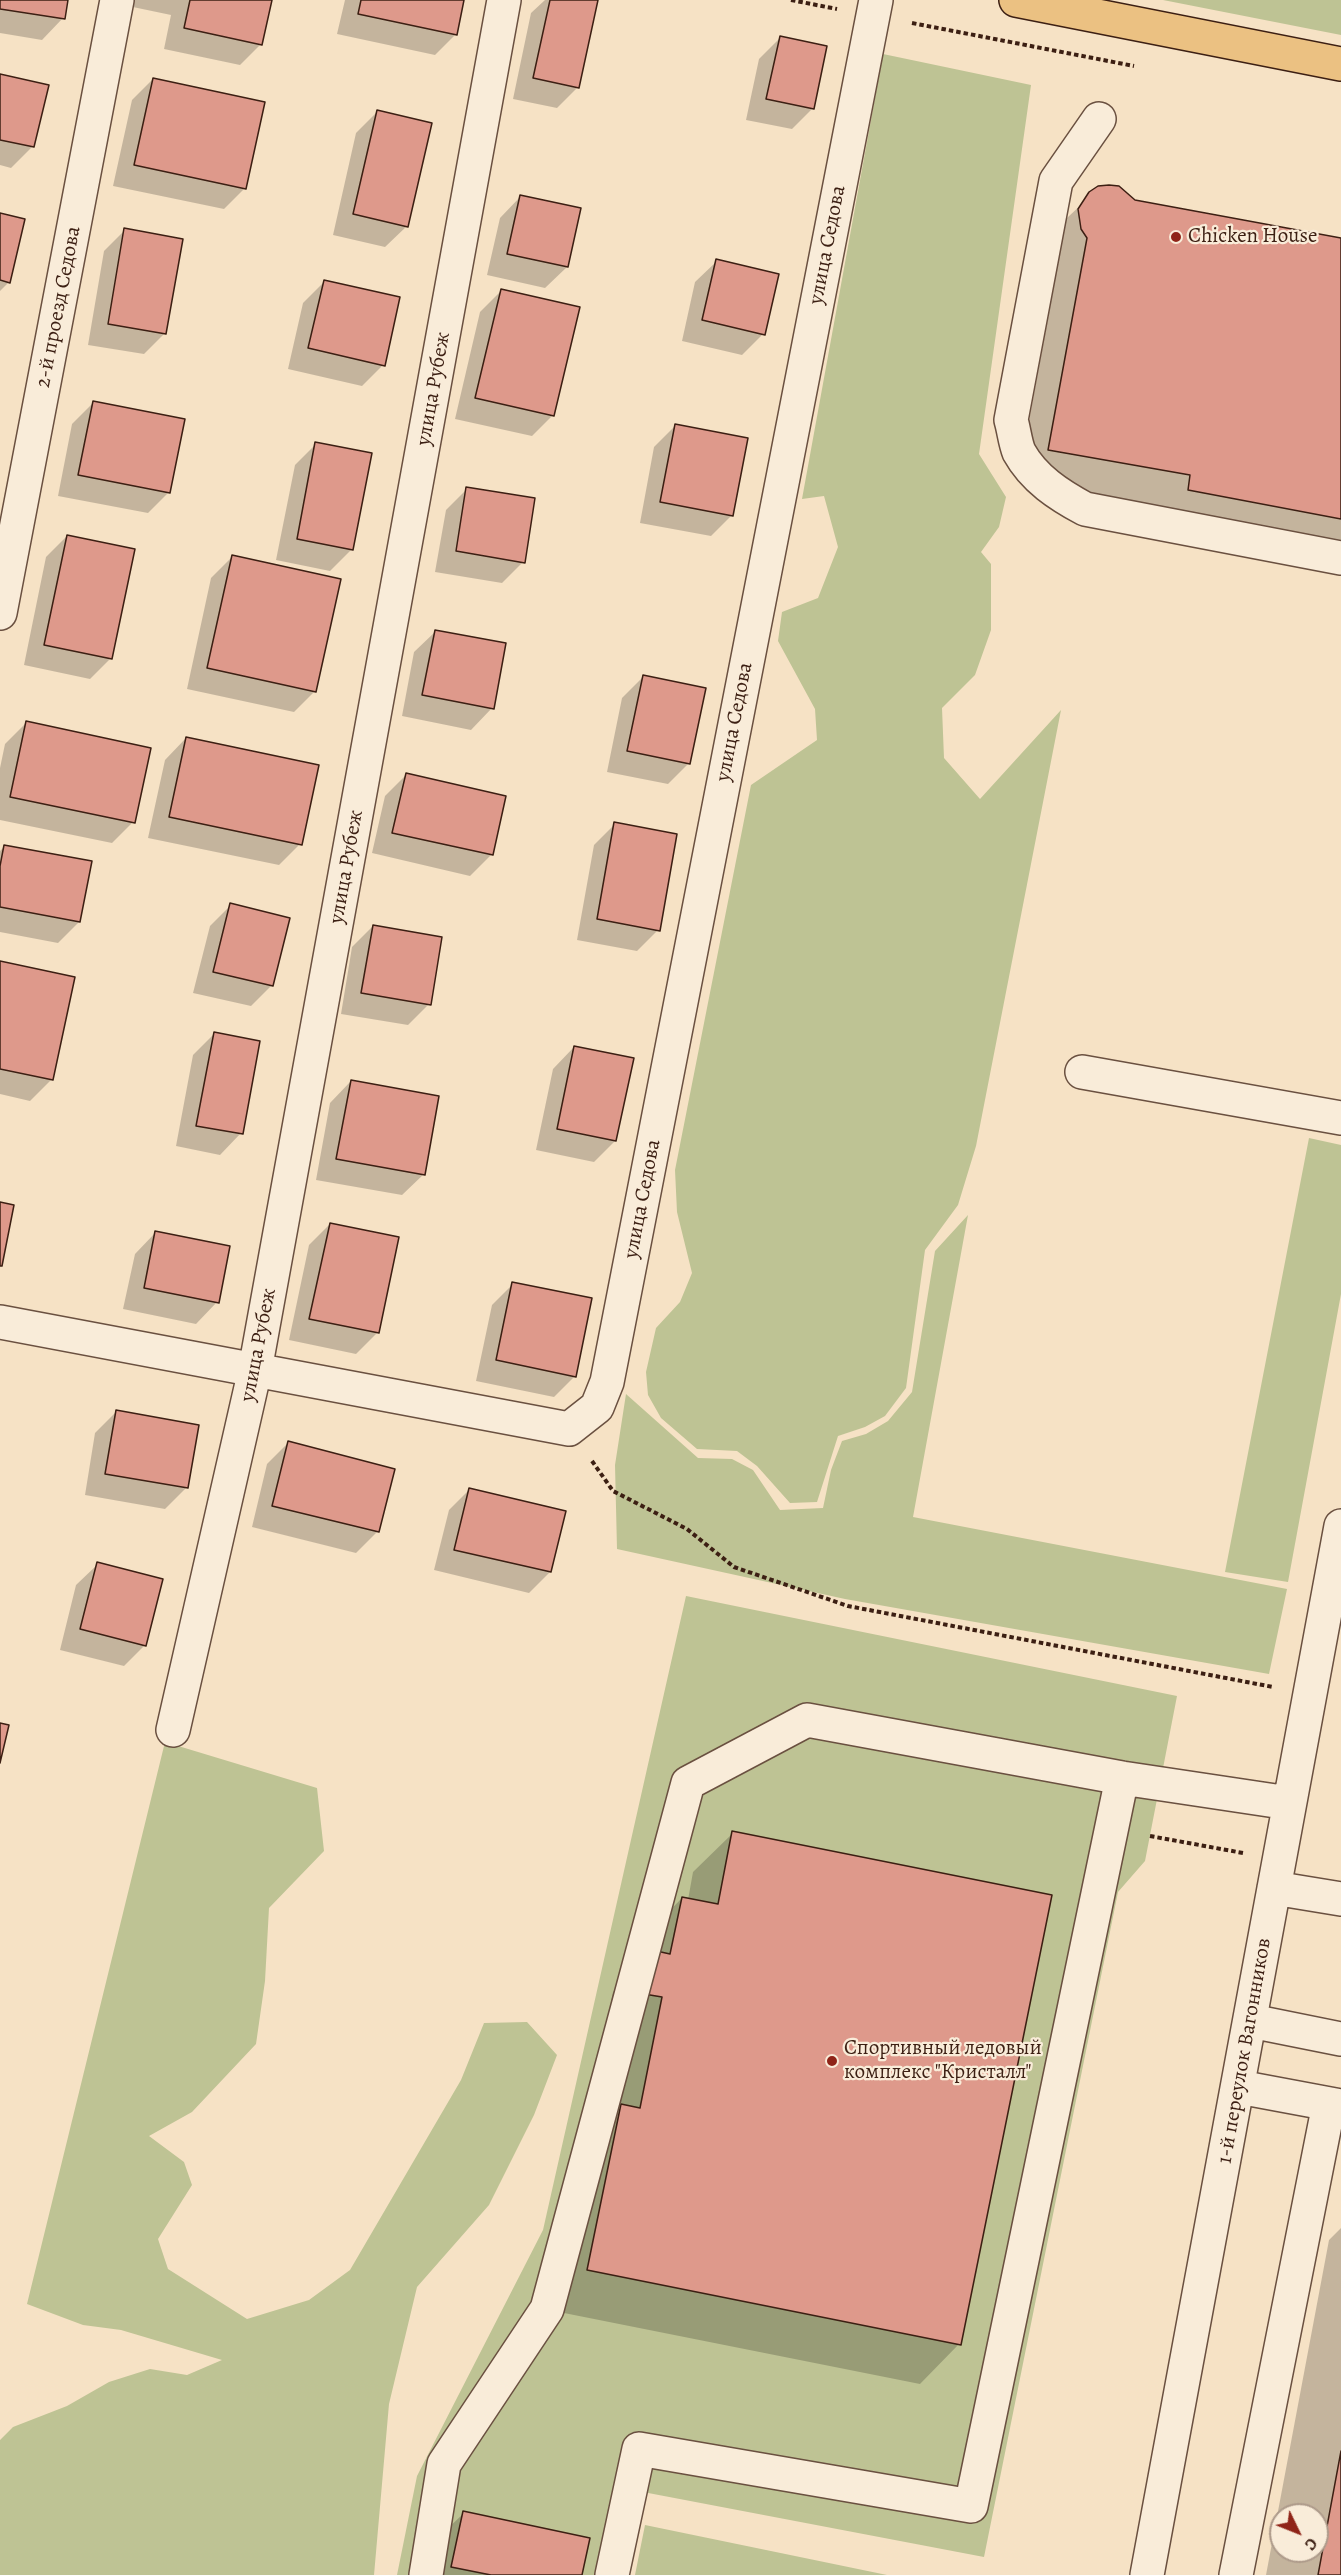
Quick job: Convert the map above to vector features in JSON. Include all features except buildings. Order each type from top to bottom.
[{"type":"main road","points":[[1016,0],[1341,64]]},
{"type":"street","name":"2-й проезд Седова","points":[[0,613],[117,0]]},
{"type":"street","name":"улица Рубеж","points":[[173,1731],[255,1370],[504,0]]},
{"type":"street","name":"улица Седова","points":[[569,1429],[597,1407],[607,1382],[874,8]]},
{"type":"street","points":[[1099,119],[1056,181],[1011,420],[1019,450],[1034,473],[1056,494],[1085,509],[1341,558]]},
{"type":"street","points":[[1082,1072],[1341,1118]]},
{"type":"street","points":[[0,1322],[569,1429]]},
{"type":"street","name":"1-й переулок Вагонников","points":[[1147,2575],[1239,2087],[1309,1694],[1340,1539]]},
{"type":"street","points":[[426,2575],[444,2464],[547,2309],[688,1784],[807,1720],[1122,1778],[1289,1803]]},
{"type":"street","points":[[612,2575],[639,2449],[970,2506],[1122,1778]]},
{"type":"street","points":[[1276,1873],[1341,1899]]},
{"type":"street","points":[[1251,2021],[1341,2039]]},
{"type":"street","points":[[1236,2575],[1335,2105],[1239,2087]]},
{"type":"path","points":[[791,0],[874,8],[1146,68]]},
{"type":"path","points":[[569,1429],[613,1491],[687,1528],[734,1567],[848,1606],[1309,1694]]},
{"type":"path","points":[[1111,1828],[1276,1873]]},
{"type":"green space","points":[[1163,0],[1341,0],[1341,35]]},
{"type":"green space","points":[[883,54],[1031,85],[979,454],[1006,497],[999,527],[981,552],[991,564],[991,630],[975,675],[942,708],[944,758],[980,799],[1061,710],[976,1146],[958,1205],[925,1250],[906,1388],[885,1416],[865,1427],[838,1436],[817,1502],[790,1503],[757,1466],[737,1451],[697,1449],[661,1418],[648,1395],[646,1372],[656,1328],[680,1302],[692,1273],[677,1212],[675,1170],[751,785],[817,740],[815,709],[778,641],[782,612],[818,598],[838,547],[824,496],[802,499]]},
{"type":"green space","points":[[1309,1138],[1341,1145],[1341,1294],[1288,1582],[1225,1572]]},
{"type":"green space","points":[[968,1215],[913,1517],[1287,1589],[1269,1674],[845,1599],[617,1549],[615,1465],[626,1394],[698,1458],[732,1459],[753,1470],[780,1510],[823,1508],[831,1470],[842,1441],[866,1434],[888,1421],[912,1392],[935,1251]]},
{"type":"green space","name":"Спортивный ледовый комплекс \"Кристалл\"","points":[[686,1596],[1177,1696],[1145,1861],[1118,1892],[984,2557],[643,2492],[625,2575],[397,2575],[417,2476],[543,2230]]},
{"type":"green space","points":[[165,1742],[317,1788],[324,1851],[269,1908],[265,1981],[256,2044],[192,2112],[149,2136],[184,2162],[192,2185],[158,2239],[168,2269],[247,2319],[309,2300],[350,2270],[461,2080],[484,2023],[527,2022],[557,2055],[534,2115],[489,2205],[417,2287],[389,2404],[374,2575],[0,2575],[0,2440],[13,2427],[67,2406],[109,2382],[150,2369],[187,2375],[222,2360],[121,2330],[83,2325],[27,2304]]},
{"type":"green space","points":[[645,2525],[887,2575],[635,2575]]},
{"type":"place","name":"Chicken House","points":[[1176,237]]},
{"type":"place","name":"Спортивный ледовый комплекс \"Кристалл\"","points":[[832,2061]]}]
